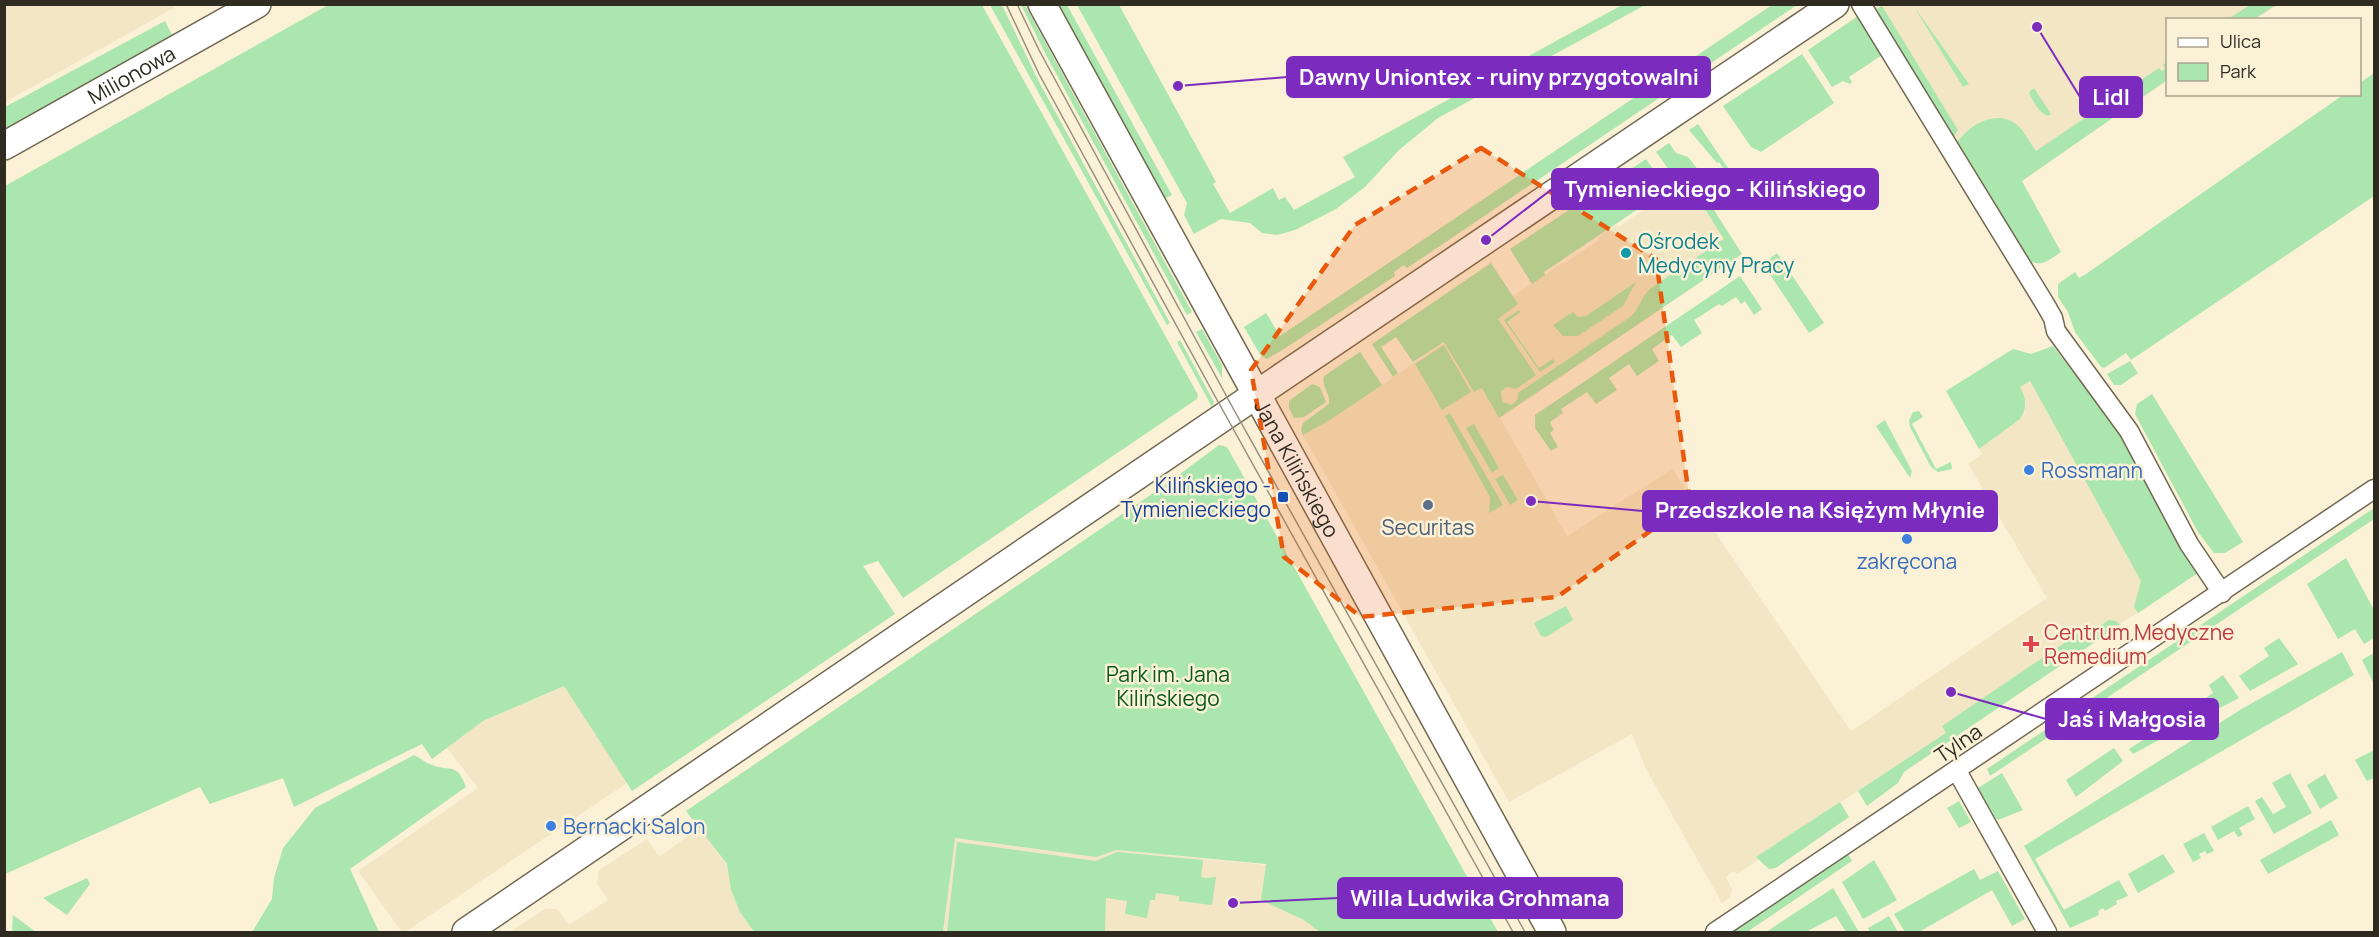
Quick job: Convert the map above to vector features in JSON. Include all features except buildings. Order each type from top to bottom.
[{"type":"street","name":"Milionowa","points":[[4,146],[257,4]]},
{"type":"street","name":"Jana Kilińskiego","points":[[1042,4],[1552,933]]},
{"type":"street","points":[[466,933],[1256,394],[1835,4]]},
{"type":"street","points":[[1861,4],[2049,311],[2056,331],[2129,431],[2189,544],[2222,593]]},
{"type":"street","name":"Tylna","points":[[1715,933],[2374,489]]},
{"type":"street","points":[[1957,771],[2047,933]]},
{"type":"highlighted area","points":[[1481,148],[1656,259],[1690,503],[1557,597],[1361,617],[1284,557],[1251,370],[1355,225]]},
{"type":"shaded area","points":[[5,4],[172,4],[174,8],[5,102]]},
{"type":"shaded area","points":[[1874,4],[2278,5],[2258,18],[2166,18],[2166,82],[2022,181],[1988,198],[1869,8]]},
{"type":"shaded area","points":[[1692,177],[1742,254],[1500,418],[1567,536],[1672,469],[1851,731],[2047,598],[1968,464],[1982,454],[1979,449],[2024,414],[2026,403],[2019,387],[2030,380],[2158,600],[1947,733],[1757,857],[1758,860],[1737,874],[1734,871],[1726,877],[1732,889],[1730,897],[1722,903],[1645,767],[1632,734],[1509,802],[1303,435],[1330,420],[1599,240],[1598,238],[1616,225],[1618,227]]},
{"type":"shaded area","points":[[565,686],[627,783],[402,932],[358,871],[478,788],[447,748],[483,721]]},
{"type":"shaded area","points":[[699,828],[727,865],[731,890],[740,912],[754,932],[510,932],[545,909],[557,909],[569,925],[608,900],[597,884],[598,873],[601,869],[647,839],[659,857]]},
{"type":"shaded area","points":[[954,838],[1095,857],[1117,850],[1266,865],[1261,900],[1304,920],[1320,932],[943,932]]},
{"type":"green space","points":[[330,4],[982,5],[1198,395],[1197,399],[903,598],[878,561],[863,566],[895,614],[632,791],[564,686],[483,721],[432,759],[422,744],[294,807],[283,778],[210,804],[200,787],[5,874],[5,186]]},
{"type":"green space","points":[[990,5],[1002,5],[1037,78],[1170,323],[1167,325]]},
{"type":"green space","points":[[1021,5],[1025,5],[1192,312],[1187,315],[1046,55]]},
{"type":"green space","points":[[1059,5],[1067,5],[1172,195],[1164,199]]},
{"type":"green space","points":[[1077,5],[1119,5],[1216,182],[1213,184],[1230,213],[1273,188],[1279,200],[1285,197],[1294,210],[1355,177],[1343,157],[1622,5],[1645,5],[1438,118],[1399,150],[1365,187],[1336,209],[1295,230],[1277,235],[1262,233],[1250,223],[1221,219],[1194,234],[1184,215],[1187,203]]},
{"type":"green space","points":[[1772,5],[1797,5],[1407,268],[1404,265],[1394,272],[1395,276],[1284,349],[1267,359],[1261,356],[1244,327],[1266,313],[1280,336]]},
{"type":"green space","points":[[1913,5],[1969,84],[1963,87]]},
{"type":"green space","points":[[2250,5],[2276,5],[2256,18],[2230,18]]},
{"type":"green space","points":[[1882,6],[1958,130],[1951,141],[1872,12]]},
{"type":"green space","points":[[1861,14],[1885,53],[1849,77],[1852,82],[1850,84],[1843,81],[1832,87],[1808,50]]},
{"type":"green space","points":[[165,21],[173,37],[5,130],[5,107]]},
{"type":"green space","points":[[1802,54],[1834,103],[1761,152],[1751,147],[1723,106]]},
{"type":"green space","points":[[2166,62],[2166,81],[2022,181],[2061,252],[2040,263],[2026,259],[1955,146],[1973,126],[1999,118],[2016,124],[2036,151],[2159,68],[2162,71],[2165,68],[2163,65]]},
{"type":"green space","points":[[2374,73],[2374,196],[2131,360],[2126,353],[2104,368],[2101,367],[2075,332],[2068,312],[2058,297],[2058,284],[2075,272],[2079,278],[2086,274],[2342,96],[2361,96],[2361,82]]},
{"type":"green space","points":[[2034,88],[2051,114],[2048,116],[2032,99],[2029,92]]},
{"type":"green space","points":[[1698,124],[1735,182],[1733,183],[1719,162],[1717,163],[1689,130]]},
{"type":"green space","points":[[1669,143],[1676,153],[1688,157],[1700,172],[1693,177],[1742,254],[1499,418],[1482,388],[1474,392],[1444,342],[1413,362],[1396,337],[1381,347],[1398,373],[1393,377],[1372,344],[1491,263],[1518,304],[1498,319],[1536,375],[1516,389],[1507,387],[1501,391],[1502,402],[1512,405],[1518,399],[1518,393],[1630,317],[1651,288],[1724,239],[1689,184],[1682,188],[1656,152]]},
{"type":"green space","points":[[1646,159],[1668,189],[1544,272],[1545,275],[1532,284],[1510,249]]},
{"type":"green space","points":[[1777,253],[1824,323],[1809,333],[1769,273],[1769,259]]},
{"type":"green space","points":[[1740,276],[1762,309],[1754,315],[1745,301],[1741,304],[1736,297],[1722,306],[1719,304],[1694,320],[1702,333],[1681,347],[1672,335],[1652,349],[1659,361],[1637,376],[1629,364],[1609,378],[1617,390],[1596,404],[1587,392],[1561,409],[1563,413],[1550,422],[1554,430],[1550,433],[1558,447],[1551,451],[1535,428],[1535,415]]},
{"type":"green space","points":[[1636,282],[1623,306],[1578,336],[1563,336],[1553,325],[1573,312],[1578,317],[1586,316]]},
{"type":"green space","points":[[1519,310],[1520,312],[1507,322],[1539,368],[1553,359],[1555,362],[1540,372],[1504,320]]},
{"type":"green space","points":[[1202,329],[1222,365],[1222,378],[1196,332]]},
{"type":"green space","points":[[1180,340],[1214,402],[1212,407],[1177,342]]},
{"type":"green space","points":[[1444,345],[1471,392],[1442,410],[1415,364]]},
{"type":"green space","points":[[2053,346],[2112,423],[2134,457],[2198,573],[2138,613],[2134,607],[2141,581],[2030,381],[2020,387],[2025,403],[2020,419],[1979,449],[1946,391],[2013,349],[2031,354]]},
{"type":"green space","points":[[1360,352],[1382,385],[1303,435],[1301,430],[1303,423],[1329,404],[1324,376]]},
{"type":"green space","points":[[2130,361],[2138,373],[2121,385],[2114,385],[2107,374]]},
{"type":"green space","points":[[1312,384],[1320,387],[1326,402],[1304,417],[1294,418],[1289,408],[1289,401]]},
{"type":"green space","points":[[2152,394],[2243,542],[2225,553],[2214,553],[2198,532],[2135,414],[2137,404]]},
{"type":"green space","points":[[1919,411],[1923,417],[1912,424],[1936,469],[1951,462],[1952,469],[1938,472],[1931,467],[1910,427],[1909,421],[1913,412]]},
{"type":"green space","points":[[1450,413],[1503,505],[1489,513],[1490,497],[1445,416]]},
{"type":"green space","points":[[1885,420],[1912,471],[1910,478],[1876,426]]},
{"type":"green space","points":[[1474,424],[1499,468],[1492,473],[1466,428]]},
{"type":"green space","name":"Park im. Jana Kilińskiego","points":[[1219,445],[1227,447],[1498,932],[1320,932],[1304,920],[1261,900],[1266,864],[1117,850],[1096,857],[955,838],[943,932],[754,932],[740,912],[731,890],[727,864],[686,811],[1168,483]]},
{"type":"green space","points":[[1503,475],[1518,500],[1510,505],[1495,479]]},
{"type":"green space","points":[[2374,508],[2374,519],[1990,776],[1987,769]]},
{"type":"green space","points":[[2346,558],[2374,610],[2374,638],[2364,644],[2355,629],[2338,639],[2307,584]]},
{"type":"green space","points":[[1566,606],[1573,620],[1546,637],[1541,636],[1534,623]]},
{"type":"green space","points":[[2109,620],[2116,621],[2120,625],[1904,772],[1898,783],[1867,806],[1858,791],[1946,733],[1942,726],[2085,629],[2089,633]]},
{"type":"green space","points":[[2279,638],[2298,664],[2250,691],[2239,676],[2269,656],[2264,648]]},
{"type":"green space","points":[[2342,652],[2354,675],[2035,859],[2064,910],[2119,880],[2128,896],[2116,901],[2117,904],[2105,911],[2103,908],[2098,911],[2099,915],[2070,928],[2024,846],[2240,710]]},
{"type":"green space","points":[[2374,653],[2374,684],[2362,660]]},
{"type":"green space","points":[[2223,675],[2239,698],[2191,723],[2184,713],[2213,693],[2209,685]]},
{"type":"green space","points":[[2169,711],[2181,728],[2133,754],[2129,749],[2159,730],[2154,722]]},
{"type":"green space","points":[[2114,748],[2123,761],[2076,797],[2066,780]]},
{"type":"green space","points":[[2374,750],[2374,778],[2367,781],[2355,760]]},
{"type":"green space","points":[[414,755],[432,765],[453,769],[460,774],[466,787],[350,869],[379,932],[252,932],[272,899],[274,878],[283,848],[315,808]]},
{"type":"green space","points":[[2002,773],[2023,810],[1998,820],[1978,788]]},
{"type":"green space","points":[[2290,773],[2312,813],[2274,834],[2255,801],[2262,797],[2273,814],[2286,807],[2272,783]]},
{"type":"green space","points":[[2325,774],[2338,798],[2320,809],[2307,785]]},
{"type":"green space","points":[[1959,801],[1971,822],[1959,828],[1947,808]]},
{"type":"green space","points":[[1840,802],[1849,817],[1776,868],[1769,869],[1756,857]]},
{"type":"green space","points":[[2248,806],[2255,819],[2239,828],[2243,835],[2238,837],[2234,831],[2218,840],[2211,827]]},
{"type":"green space","points":[[2331,820],[2339,835],[2268,874],[2260,860]]},
{"type":"green space","points":[[2204,833],[2214,851],[2199,854],[2201,858],[2193,862],[2183,844]]},
{"type":"green space","points":[[957,842],[1096,861],[1117,852],[1203,860],[1201,877],[1216,877],[1212,905],[1179,901],[1179,896],[1156,893],[1155,900],[1150,900],[1147,918],[1125,914],[1127,901],[1106,898],[1105,932],[947,932]]},
{"type":"green space","points":[[1848,854],[1852,861],[1747,932],[1731,932]]},
{"type":"green space","points":[[2163,854],[2175,872],[2138,893],[2128,874]]},
{"type":"green space","points":[[1874,860],[1897,900],[1863,919],[1842,882]]},
{"type":"green space","points":[[1974,869],[1980,880],[1998,871],[2025,919],[2012,926],[1992,890],[1919,932],[1905,932],[1894,914]]},
{"type":"green space","points":[[87,878],[90,884],[67,915],[43,898]]},
{"type":"green space","points":[[1833,888],[1859,932],[1846,932],[1836,916],[1806,932],[1766,932]]},
{"type":"green space","points":[[13,915],[36,932],[12,932]]},
{"type":"green space","points":[[1889,916],[1898,932],[1870,932],[1868,928]]},
{"type":"tram line","points":[[1006,4],[1039,74],[1216,398],[1513,932]]},
{"type":"tram line","points":[[1017,4],[1039,50],[1234,410],[1525,932]]},
{"type":"place","name":"Lidl","points":[[2037,27]]},
{"type":"place","name":"Dawny Uniontex - ruiny przygotowalni","points":[[1178,86]]},
{"type":"place","name":"Tymienieckiego - Kilińskiego","points":[[1486,240]]},
{"type":"place","name":"Ośrodek Medycyny Pracy","points":[[1626,253]]},
{"type":"place","name":"Rossmann","points":[[2029,470]]},
{"type":"place","name":"Kilińskiego - Tymienieckiego","points":[[1283,497]]},
{"type":"place","name":"Przedszkole na Księżym Młynie","points":[[1531,501]]},
{"type":"place","name":"Securitas","points":[[1428,505]]},
{"type":"place","name":"zakręcona","points":[[1907,539]]},
{"type":"place","name":"Centrum Medyczne Remedium","points":[[2031,644]]},
{"type":"place","name":"Jaś i Małgosia","points":[[1951,692]]},
{"type":"place","name":"Bernacki Salon","points":[[551,826]]},
{"type":"place","name":"Willa Ludwika Grohmana","points":[[1233,903]]}]
